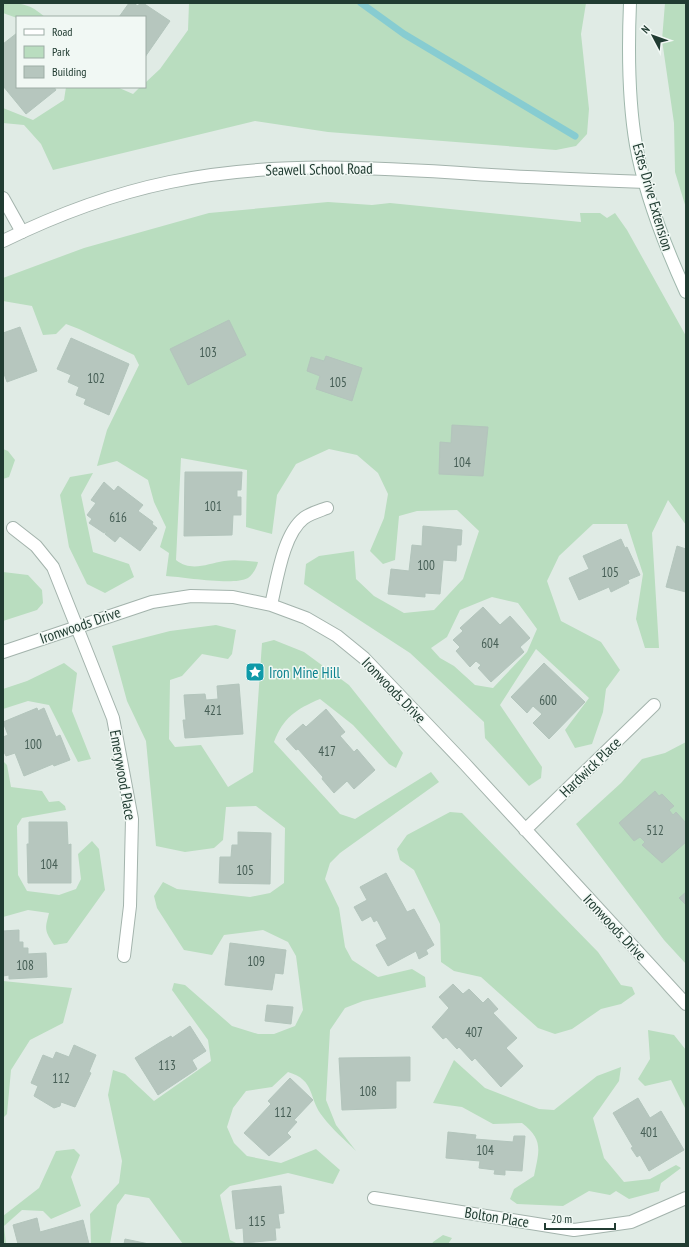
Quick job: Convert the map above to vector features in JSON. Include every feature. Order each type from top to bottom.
[{"type":"street","name":"Estes Drive Extension","points":[[630,3],[628,69],[636,146],[645,182],[672,261],[686,292]]},
{"type":"street","name":"Seawell School Road","points":[[3,241],[106,198],[171,182],[253,171],[313,168],[384,168],[645,182]]},
{"type":"street","points":[[3,198],[22,232]]},
{"type":"street","points":[[271,605],[288,539],[295,528],[304,519],[327,508]]},
{"type":"street","name":"Emerywood Place","points":[[13,528],[36,546],[53,567],[113,718],[132,819],[130,906],[124,956]]},
{"type":"street","name":"Ironwoods Drive","points":[[3,652],[152,602],[192,596],[233,597],[271,605],[306,618],[337,636],[364,658],[686,1004]]},
{"type":"street","name":"Hardwick Place","points":[[525,830],[654,705]]},
{"type":"street","name":"Bolton Place","points":[[374,1198],[574,1230],[631,1222],[686,1198]]},
{"type":"green space","points":[[3,3],[15,3],[26,5],[35,9],[44,16],[16,16],[16,18],[3,13]]},
{"type":"green space","points":[[189,3],[586,3],[581,34],[589,109],[587,134],[576,146],[556,150],[328,132],[255,121],[53,170],[41,144],[24,125],[3,123],[3,108],[33,120],[64,100],[66,88],[119,88],[133,94],[139,88],[146,88],[146,82],[160,69],[188,30]]},
{"type":"green space","points":[[665,3],[686,3],[686,208],[675,172],[674,123],[662,40]]},
{"type":"green space","points":[[328,202],[372,205],[390,203],[581,222],[580,213],[600,213],[607,218],[615,213],[627,230],[686,336],[686,525],[668,500],[652,533],[659,648],[645,648],[636,619],[643,574],[627,524],[593,524],[559,556],[547,581],[561,621],[601,642],[620,670],[606,689],[603,712],[592,744],[575,748],[565,730],[589,698],[536,649],[500,705],[542,767],[541,778],[529,786],[485,738],[484,722],[410,653],[304,584],[306,564],[319,556],[354,551],[356,579],[374,596],[404,613],[434,610],[463,579],[479,531],[457,510],[417,511],[399,516],[395,560],[383,564],[370,551],[384,518],[388,494],[378,473],[357,455],[329,449],[296,464],[277,495],[272,534],[246,527],[247,470],[181,458],[176,560],[187,566],[199,566],[228,560],[258,562],[252,575],[241,580],[221,581],[166,576],[169,553],[160,547],[166,527],[154,502],[148,480],[117,461],[97,466],[107,430],[139,365],[134,355],[66,324],[56,334],[43,335],[32,306],[3,301],[3,278],[84,248],[209,213]],"holes":[[[492,597],[518,603],[537,629],[527,652],[493,688],[475,685],[454,666],[440,658],[431,648],[447,637],[460,610]]]},
{"type":"green space","points":[[3,449],[8,451],[15,460],[9,477],[3,479]]},
{"type":"green space","points":[[93,473],[81,495],[93,552],[129,564],[134,577],[105,593],[87,584],[69,547],[60,495],[70,477]]},
{"type":"green space","points":[[3,572],[28,575],[42,590],[43,603],[37,610],[3,621]]},
{"type":"green space","points":[[216,625],[236,630],[232,654],[228,659],[202,654],[182,676],[170,680],[169,739],[175,747],[201,745],[228,787],[253,772],[262,643],[274,640],[304,652],[349,685],[403,753],[396,768],[389,764],[353,725],[320,699],[291,715],[286,720],[274,742],[340,814],[355,819],[431,772],[439,782],[340,853],[330,863],[325,879],[339,908],[345,947],[352,960],[378,977],[412,969],[425,977],[426,987],[363,1001],[345,1008],[330,1030],[326,1100],[336,1125],[356,1151],[323,1117],[315,1104],[307,1085],[297,1075],[288,1072],[272,1087],[246,1091],[233,1108],[227,1127],[234,1143],[247,1156],[281,1163],[316,1149],[340,1170],[333,1184],[288,1173],[230,1186],[220,1195],[230,1240],[238,1244],[183,1244],[149,1198],[125,1194],[117,1205],[110,1244],[91,1244],[90,1214],[119,1183],[122,1161],[108,1095],[113,1070],[125,1074],[154,1101],[211,1061],[208,1040],[172,990],[174,983],[185,985],[232,1026],[258,1034],[274,1034],[295,1026],[303,1010],[296,956],[288,942],[263,930],[224,935],[212,955],[184,950],[157,908],[154,896],[163,882],[177,889],[250,897],[270,893],[284,883],[285,828],[256,806],[226,807],[223,840],[214,848],[185,852],[156,846],[146,741],[127,701],[112,646],[170,631]]},
{"type":"green space","points":[[64,663],[77,673],[72,711],[91,759],[78,762],[49,705],[28,701],[3,709],[3,689],[27,681]]},
{"type":"green space","points":[[686,742],[686,964],[664,940],[576,824],[621,783],[642,759],[665,753]]},
{"type":"green space","points":[[3,761],[7,765],[11,787],[42,791],[49,802],[59,801],[65,806],[66,810],[22,818],[17,826],[18,875],[27,891],[59,895],[76,889],[81,879],[78,854],[92,841],[99,849],[105,890],[67,943],[54,945],[51,940],[46,929],[49,913],[28,910],[3,917]]},
{"type":"green space","points":[[450,812],[462,813],[598,952],[621,985],[632,987],[635,994],[621,1004],[601,1009],[572,1029],[555,1034],[538,1028],[481,977],[454,971],[441,962],[440,924],[414,870],[400,860],[397,849],[407,835]]},
{"type":"green space","points":[[3,981],[72,988],[63,1023],[30,1040],[11,1070],[7,1114],[3,1118]]},
{"type":"green space","points":[[648,1030],[674,1035],[686,1050],[686,1110],[671,1080],[645,1086],[638,1079],[650,1059]]},
{"type":"green space","points":[[454,1060],[485,1088],[539,1109],[554,1110],[597,1076],[621,1067],[619,1081],[593,1118],[604,1158],[624,1182],[650,1179],[676,1165],[681,1168],[661,1183],[659,1191],[629,1199],[616,1191],[610,1195],[589,1191],[563,1206],[517,1204],[510,1199],[514,1189],[534,1176],[538,1153],[537,1141],[529,1129],[522,1123],[493,1124],[462,1107],[433,1103]]},
{"type":"green space","points":[[74,1149],[80,1155],[71,1177],[81,1206],[51,1219],[43,1211],[22,1210],[4,1226],[6,1244],[3,1244],[3,1216],[39,1188],[56,1151]]},
{"type":"green space","points":[[443,1235],[452,1238],[448,1244],[432,1244],[433,1242]]},
{"type":"building","points":[[129,3],[133,3],[138,6],[140,3],[143,3],[170,21],[146,56],[146,16],[120,16]]},
{"type":"building","points":[[16,34],[16,88],[55,88],[56,90],[26,114],[3,86],[3,44]]},
{"type":"building","points":[[229,320],[246,355],[188,385],[170,349]]},
{"type":"building","points":[[20,327],[37,371],[7,382],[3,371],[3,333]]},
{"type":"building","points":[[71,338],[129,364],[109,415],[84,404],[86,399],[76,395],[79,387],[68,382],[71,375],[57,369]]},
{"type":"building","points":[[326,356],[362,368],[352,401],[316,389],[320,376],[307,371],[311,357],[324,361]]},
{"type":"building","points":[[452,425],[488,427],[483,476],[439,474],[440,442],[451,443]]},
{"type":"building","points":[[185,472],[242,472],[241,490],[237,490],[237,497],[241,497],[241,515],[233,515],[232,535],[184,536]]},
{"type":"building","points":[[104,482],[114,491],[118,486],[143,505],[138,511],[153,522],[152,524],[157,528],[140,551],[120,536],[115,542],[105,534],[107,531],[104,533],[89,523],[92,519],[87,515],[96,503],[91,500]]},
{"type":"building","points":[[423,526],[462,530],[461,545],[457,545],[456,561],[443,560],[440,594],[425,593],[425,597],[388,594],[391,569],[409,571],[412,545],[422,546]]},
{"type":"building","points":[[621,539],[625,548],[627,547],[640,575],[628,580],[629,583],[611,592],[609,587],[579,600],[569,578],[589,569],[583,556]]},
{"type":"building","points":[[677,546],[686,549],[686,592],[666,587]]},
{"type":"building","points":[[483,607],[500,625],[510,616],[530,638],[520,647],[524,652],[491,682],[478,668],[481,665],[476,661],[470,667],[456,651],[460,647],[453,640],[463,631],[460,628]]},
{"type":"building","points":[[544,663],[585,702],[549,739],[533,723],[542,714],[533,706],[527,713],[511,697]]},
{"type":"building","points":[[239,684],[243,734],[185,738],[183,720],[186,720],[184,695],[205,694],[206,700],[218,699],[217,686]]},
{"type":"building","points":[[37,708],[38,711],[44,708],[56,737],[60,735],[70,760],[54,766],[53,764],[24,776],[15,753],[6,756],[3,750],[3,737],[8,735],[3,722]]},
{"type":"building","points":[[326,709],[345,732],[340,736],[354,752],[357,749],[375,770],[354,789],[347,781],[334,793],[322,779],[323,777],[298,749],[296,750],[286,739],[303,724],[306,727]]},
{"type":"building","points":[[655,791],[659,796],[662,794],[674,806],[669,810],[673,815],[676,812],[686,823],[686,842],[662,863],[642,845],[645,842],[640,837],[634,841],[619,823]]},
{"type":"building","points":[[29,822],[67,822],[68,845],[71,844],[71,883],[28,883],[27,844],[29,844]]},
{"type":"building","points":[[238,832],[271,833],[270,884],[219,883],[220,857],[231,857],[232,845],[238,845]]},
{"type":"building","points":[[386,873],[407,912],[414,909],[434,945],[426,950],[428,954],[419,959],[416,951],[388,966],[376,945],[387,939],[377,920],[374,922],[371,916],[362,921],[354,907],[367,900],[360,887]]},
{"type":"building","points":[[686,892],[686,905],[679,898]]},
{"type":"building","points":[[19,930],[19,942],[23,942],[23,948],[28,948],[28,954],[46,953],[47,977],[9,979],[9,975],[3,976],[3,931]]},
{"type":"building","points":[[230,943],[286,950],[283,974],[275,973],[272,990],[225,985]]},
{"type":"building","points":[[453,984],[463,994],[469,989],[483,1003],[488,998],[498,1009],[493,1013],[517,1038],[506,1048],[523,1066],[501,1087],[475,1058],[472,1061],[459,1047],[457,1049],[446,1037],[443,1039],[432,1027],[449,1008],[439,997]]},
{"type":"building","points":[[267,1005],[293,1007],[291,1024],[265,1021]]},
{"type":"building","points":[[190,1026],[206,1051],[192,1060],[197,1069],[158,1095],[135,1058],[171,1036],[172,1038]]},
{"type":"building","points":[[74,1045],[96,1055],[89,1072],[91,1073],[75,1107],[61,1102],[60,1106],[54,1108],[34,1096],[38,1086],[31,1083],[43,1055],[53,1059],[56,1052],[69,1057]]},
{"type":"building","points":[[410,1057],[410,1081],[396,1081],[396,1108],[342,1110],[339,1058]]},
{"type":"building","points":[[290,1078],[313,1100],[294,1120],[297,1122],[287,1133],[291,1137],[269,1156],[244,1133],[271,1104],[268,1101]]},
{"type":"building","points":[[638,1098],[650,1118],[661,1111],[684,1150],[649,1171],[640,1155],[637,1157],[631,1148],[633,1147],[613,1113]]},
{"type":"building","points":[[448,1132],[476,1135],[475,1139],[513,1142],[514,1136],[525,1136],[522,1171],[505,1170],[505,1175],[494,1174],[495,1170],[479,1168],[480,1161],[446,1158]]},
{"type":"building","points":[[281,1186],[284,1213],[278,1214],[280,1228],[275,1228],[276,1240],[244,1243],[243,1228],[236,1229],[232,1191]]},
{"type":"building","points":[[37,1218],[40,1232],[83,1220],[89,1244],[18,1244],[13,1225]]},
{"type":"building","points":[[125,1239],[149,1244],[124,1244]]},
{"type":"waterway","points":[[361,3],[404,34],[575,136]]},
{"type":"place","name":"Iron Mine Hill","points":[[255,672]]}]
